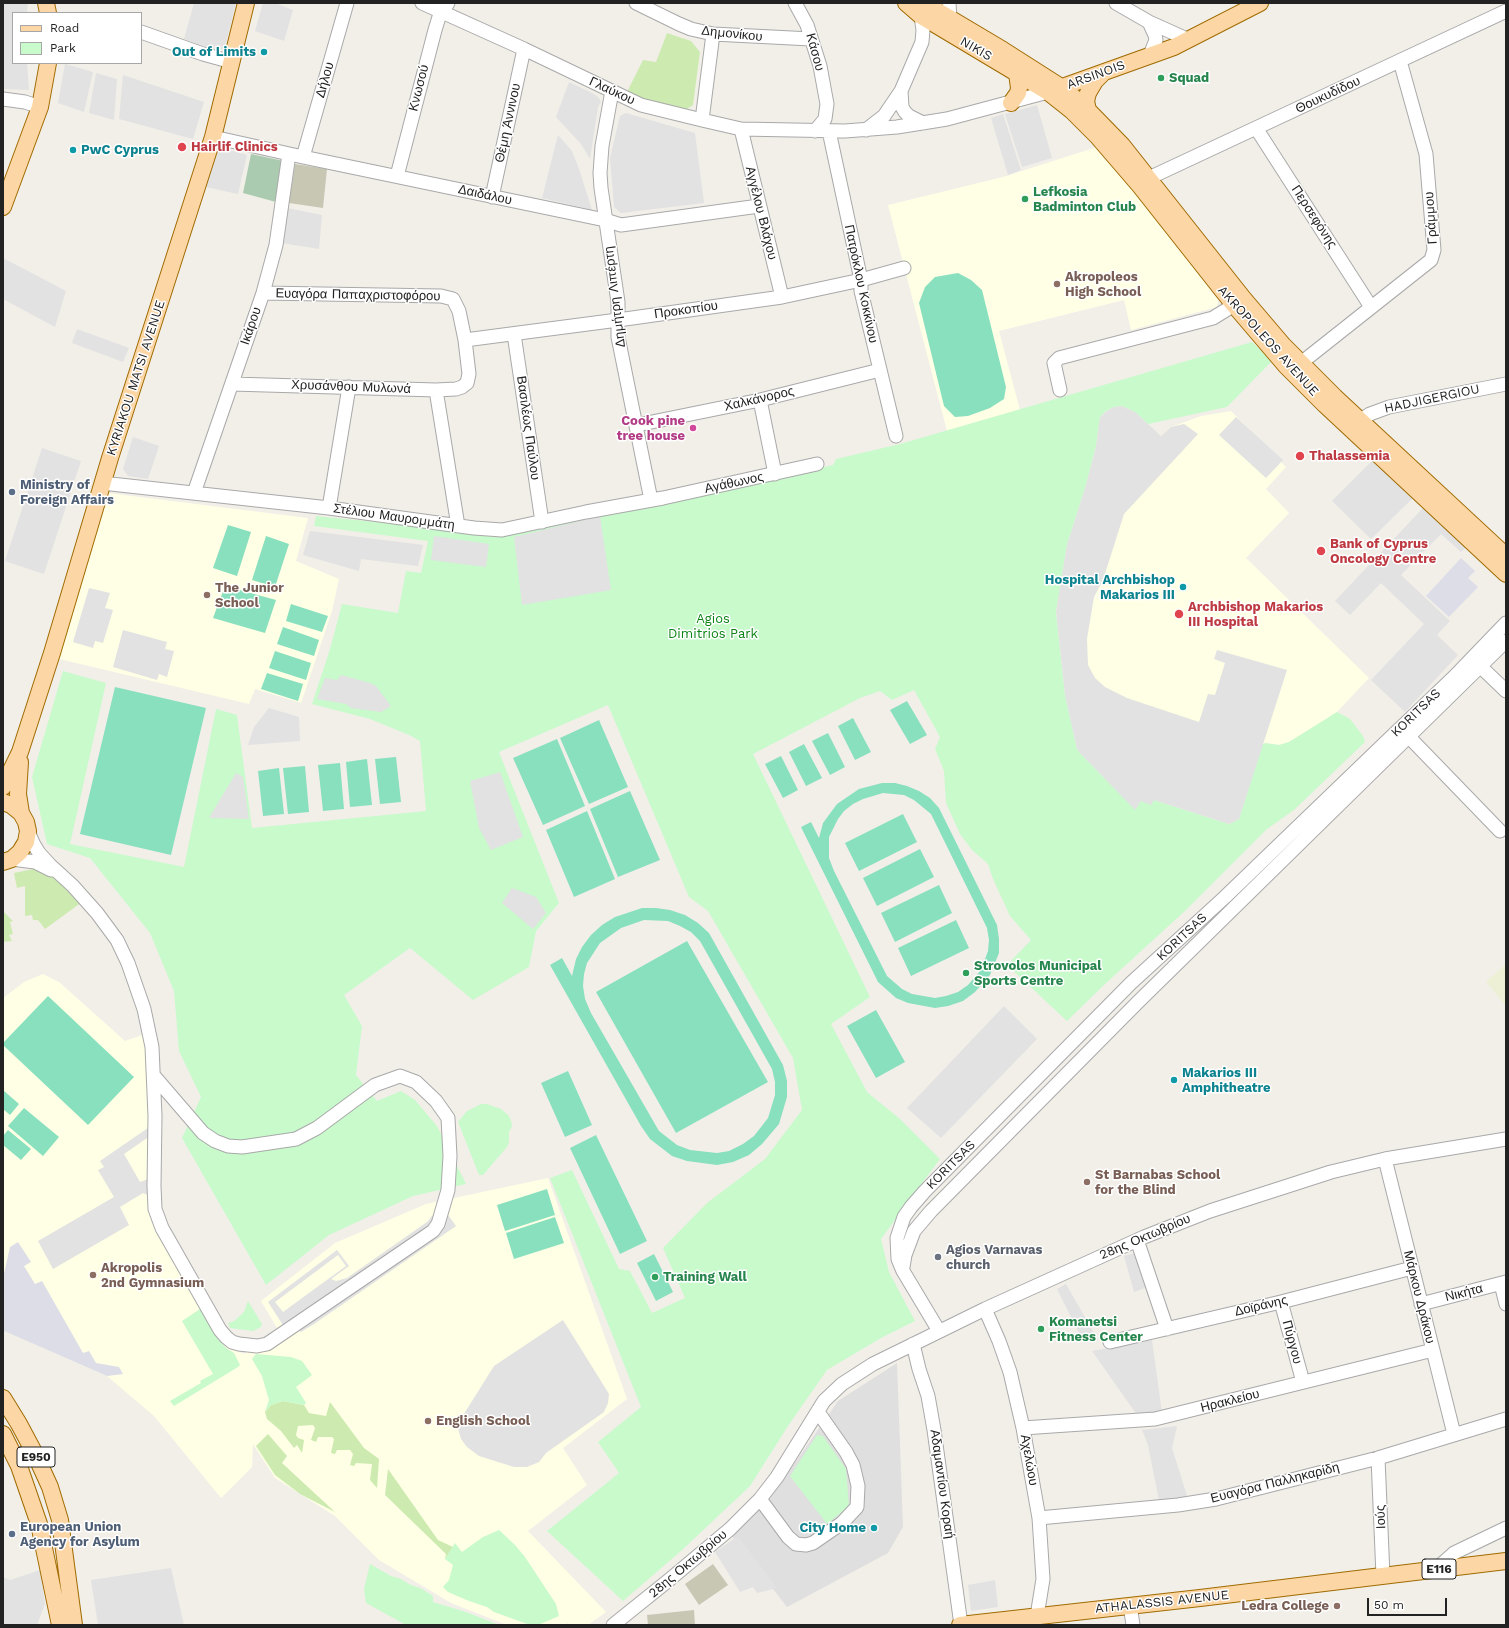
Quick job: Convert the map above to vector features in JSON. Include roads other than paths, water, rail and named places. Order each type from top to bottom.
[{"type":"main road","name":"KYRIAKOU MATSI AVENUE","points":[[3,787],[20,752],[52,653],[102,483],[213,137],[246,3]]},
{"type":"main road","name":"NIKIS","points":[[906,3],[924,6],[948,25],[1017,73],[1055,90]]},
{"type":"main road","name":"ARSINOIS","points":[[1055,90],[1189,40],[1260,3]]},
{"type":"main road","name":"NIKIS","points":[[948,25],[1003,50],[1055,90]]},
{"type":"main road","points":[[3,207],[40,107],[48,64]]},
{"type":"main road","points":[[1088,110],[1086,101],[1088,93],[1095,81],[1104,71]]},
{"type":"main road","points":[[1010,103],[1018,93],[1019,88],[1017,73]]},
{"type":"main road","name":"AKROPOLEOS AVENUE","points":[[1055,90],[1088,110],[1117,139],[1243,298],[1301,363],[1361,420],[1500,543],[1506,556]]},
{"type":"main road","name":"AKROPOLEOS AVENUE","points":[[1055,90],[1140,186],[1234,305],[1286,366],[1325,405],[1506,574]]},
{"type":"main road","name":"KYRIAKOU MATSI AVENUE","points":[[20,752],[18,794],[21,813],[26,822],[28,831]]},
{"type":"main road","points":[[3,802],[12,805],[21,813]]},
{"type":"main road","points":[[7,860],[24,847],[28,831]]},
{"type":"main road","name":"E950","points":[[3,1398],[35,1454],[50,1487],[60,1520],[74,1625]]},
{"type":"main road","name":"E950","points":[[3,1435],[19,1466],[39,1524],[60,1625]]},
{"type":"main road","points":[[39,1524],[60,1520]]},
{"type":"main road","name":"ATHALASSIS AVENUE","points":[[961,1625],[1506,1561]]},
{"type":"street","name":"Δήλου","points":[[303,157],[347,3]]},
{"type":"street","name":"Γλαύκου","points":[[422,3],[445,7],[524,49],[641,104],[741,129],[815,131],[866,130]]},
{"type":"street","name":"Δημονίκου","points":[[636,3],[691,29],[713,34],[811,39]]},
{"type":"street","name":"Κάσου","points":[[794,3],[807,25],[820,66],[827,104],[835,120],[845,131]]},
{"type":"street","points":[[922,42],[948,25],[949,3]]},
{"type":"street","points":[[1116,3],[1149,22],[1189,40]]},
{"type":"street","points":[[866,130],[884,116],[901,91],[922,42],[924,6]]},
{"type":"street","name":"Κνωσού","points":[[397,176],[434,30],[445,7]]},
{"type":"street","name":"Θουκυδίδου","points":[[1149,178],[1506,11]]},
{"type":"street","points":[[1149,22],[1156,40],[1150,55]]},
{"type":"street","points":[[142,32],[203,54],[232,62]]},
{"type":"street","points":[[702,120],[713,34]]},
{"type":"street","name":"Θέμη Άννινου","points":[[492,197],[524,49]]},
{"type":"street","name":"Γράμμου","points":[[1301,363],[1431,260],[1434,250],[1426,154],[1400,61]]},
{"type":"street","name":"ARSINOIS","points":[[923,123],[1010,103],[1055,90]]},
{"type":"street","name":"Δημήτρη Λιπέρτη","points":[[612,91],[602,146],[600,173],[605,220],[618,302],[618,336],[651,500]]},
{"type":"street","points":[[901,91],[902,107],[905,112],[909,116],[923,123]]},
{"type":"street","points":[[3,99],[25,102],[40,107]]},
{"type":"street","name":"Κάσου","points":[[815,131],[825,119],[827,104]]},
{"type":"street","points":[[866,130],[923,123]]},
{"type":"street","name":"Περσεφόνης","points":[[1256,128],[1371,307]]},
{"type":"street","name":"Αγγέλου Βλάχου","points":[[741,129],[782,297]]},
{"type":"street","name":"Πατρόκλου Κοκκίνου","points":[[829,131],[861,280],[861,291],[896,436]]},
{"type":"street","name":"Δαιδάλου","points":[[213,137],[605,220],[621,225],[759,206]]},
{"type":"street","name":"Ικάρου","points":[[194,493],[263,293],[276,245],[289,154]]},
{"type":"street","name":"Προκοπίου","points":[[465,340],[782,297],[861,280],[904,268]]},
{"type":"street","name":"Ευαγόρα Παπαχριστοφόρου","points":[[263,293],[441,296],[453,299],[459,311],[465,340]]},
{"type":"street","points":[[1060,390],[1054,363],[1060,358],[1136,335],[1213,318],[1234,305]]},
{"type":"street","name":"Βασιλέως Παύλου","points":[[514,334],[542,522]]},
{"type":"street","name":"Χρυσάνθου Μυλωνά","points":[[232,384],[436,390],[456,389],[467,383],[469,374],[465,340]]},
{"type":"street","name":"Χαλκάνορος","points":[[637,425],[760,400],[880,370]]},
{"type":"street","name":"HADJIGERGIOU","points":[[1361,420],[1370,414],[1389,407],[1506,384]]},
{"type":"street","points":[[329,508],[349,387]]},
{"type":"street","points":[[436,390],[458,526]]},
{"type":"street","points":[[760,400],[775,474]]},
{"type":"street","name":"Αγάθωνος","points":[[651,500],[817,464]]},
{"type":"street","name":"Στέλιου Μαυρομμάτη","points":[[102,483],[329,508],[458,526],[502,530],[592,510],[651,500]]},
{"type":"street","name":"KORITSAS","points":[[939,1331],[903,1271],[898,1259],[896,1248],[899,1228],[904,1217],[925,1191],[1131,984],[1225,897],[1454,677],[1506,623]]},
{"type":"street","name":"KORITSAS","points":[[903,1271],[905,1256],[914,1230],[930,1211],[1138,1002],[1271,878],[1409,737],[1506,641]]},
{"type":"street","points":[[1481,667],[1506,691]]},
{"type":"street","points":[[1409,737],[1500,831]]},
{"type":"street","points":[[28,831],[39,853],[97,913],[123,951],[137,986],[144,1009],[152,1047],[155,1146],[154,1196],[158,1220],[220,1330],[232,1342],[257,1346],[267,1344],[433,1231],[441,1217],[448,1190],[450,1156],[448,1118],[426,1090],[411,1079],[400,1076],[375,1085],[317,1128],[296,1139],[242,1147],[228,1146],[215,1141],[203,1133],[154,1076]]},
{"type":"street","points":[[7,860],[35,862],[64,878]]},
{"type":"street","name":"28ης Οκτωβρίου","points":[[613,1625],[670,1580],[730,1529],[760,1499],[777,1477],[824,1401],[842,1384],[873,1364],[985,1309],[1170,1225],[1252,1196],[1331,1172],[1385,1159],[1506,1139]]},
{"type":"street","name":"Μάρκου Δράκου","points":[[1385,1159],[1454,1434]]},
{"type":"street","points":[[1137,1240],[1167,1329]]},
{"type":"street","name":"Δοϊράνης","points":[[1110,1342],[1281,1302],[1412,1268]]},
{"type":"street","points":[[1504,1283],[1506,1304]]},
{"type":"street","name":"Νικήτα","points":[[1421,1304],[1504,1283]]},
{"type":"street","name":"Πύργου","points":[[1281,1302],[1303,1382]]},
{"type":"street","name":"Αχελώου","points":[[985,1309],[999,1341],[1010,1372],[1023,1428],[1039,1518],[1043,1579],[1037,1616]]},
{"type":"street","name":"Αδαμαντίου Κοραή","points":[[913,1344],[928,1396],[934,1430],[961,1625]]},
{"type":"street","name":"Ηρακλείου","points":[[1023,1428],[1155,1419],[1433,1350]]},
{"type":"street","points":[[760,1499],[788,1536],[796,1544],[806,1545],[813,1543],[842,1523],[858,1507],[858,1486],[853,1465],[846,1452],[818,1412]]},
{"type":"street","name":"Ευαγόρα Παλληκαρίδη","points":[[1039,1518],[1178,1505],[1216,1499],[1378,1458],[1506,1419]]},
{"type":"street","name":"Ιούς","points":[[1378,1458],[1383,1576]]},
{"type":"street","points":[[1434,1570],[1454,1553],[1506,1528]]},
{"type":"street","points":[[1130,1606],[1133,1625]]},
{"type":"place","name":"Out of Limits","points":[[264,52]]},
{"type":"place","name":"Squad","points":[[1161,78]]},
{"type":"place","name":"Hairlif Clinics","points":[[182,147]]},
{"type":"place","name":"PwC Cyprus","points":[[73,150]]},
{"type":"place","name":"Lefkosia Badminton Club","points":[[1025,199]]},
{"type":"place","name":"Akropoleos High School","points":[[1057,284]]},
{"type":"place","name":"Cook pine tree house","points":[[693,428]]},
{"type":"place","name":"Thalassemia","points":[[1300,456]]},
{"type":"place","name":"Ministry of Foreign Affairs","points":[[12,492]]},
{"type":"place","name":"Bank of Cyprus Oncology Centre","points":[[1321,551]]},
{"type":"place","name":"Hospital Archbishop Makarios III","points":[[1183,587]]},
{"type":"place","name":"The Junior School","points":[[207,595]]},
{"type":"place","name":"Archbishop Makarios III Hospital","points":[[1179,614]]},
{"type":"place","name":"Strovolos Municipal Sports Centre","points":[[966,973]]},
{"type":"place","name":"Makarios III Amphitheatre","points":[[1174,1080]]},
{"type":"place","name":"St Barnabas School for the Blind","points":[[1087,1182]]},
{"type":"place","name":"Agios Varnavas church","points":[[938,1257]]},
{"type":"place","name":"Akropolis 2nd Gymnasium","points":[[93,1275]]},
{"type":"place","name":"Training Wall","points":[[655,1277]]},
{"type":"place","name":"Komanetsi Fitness Center","points":[[1041,1329]]},
{"type":"place","name":"English School","points":[[428,1421]]},
{"type":"place","name":"City Home","points":[[874,1528]]},
{"type":"place","name":"European Union Agency for Asylum","points":[[12,1534]]},
{"type":"place","name":"Ledra College","points":[[1337,1606]]},
{"type":"park label","name":"Agios Dimitrios Park","points":[[713,626]]}]
